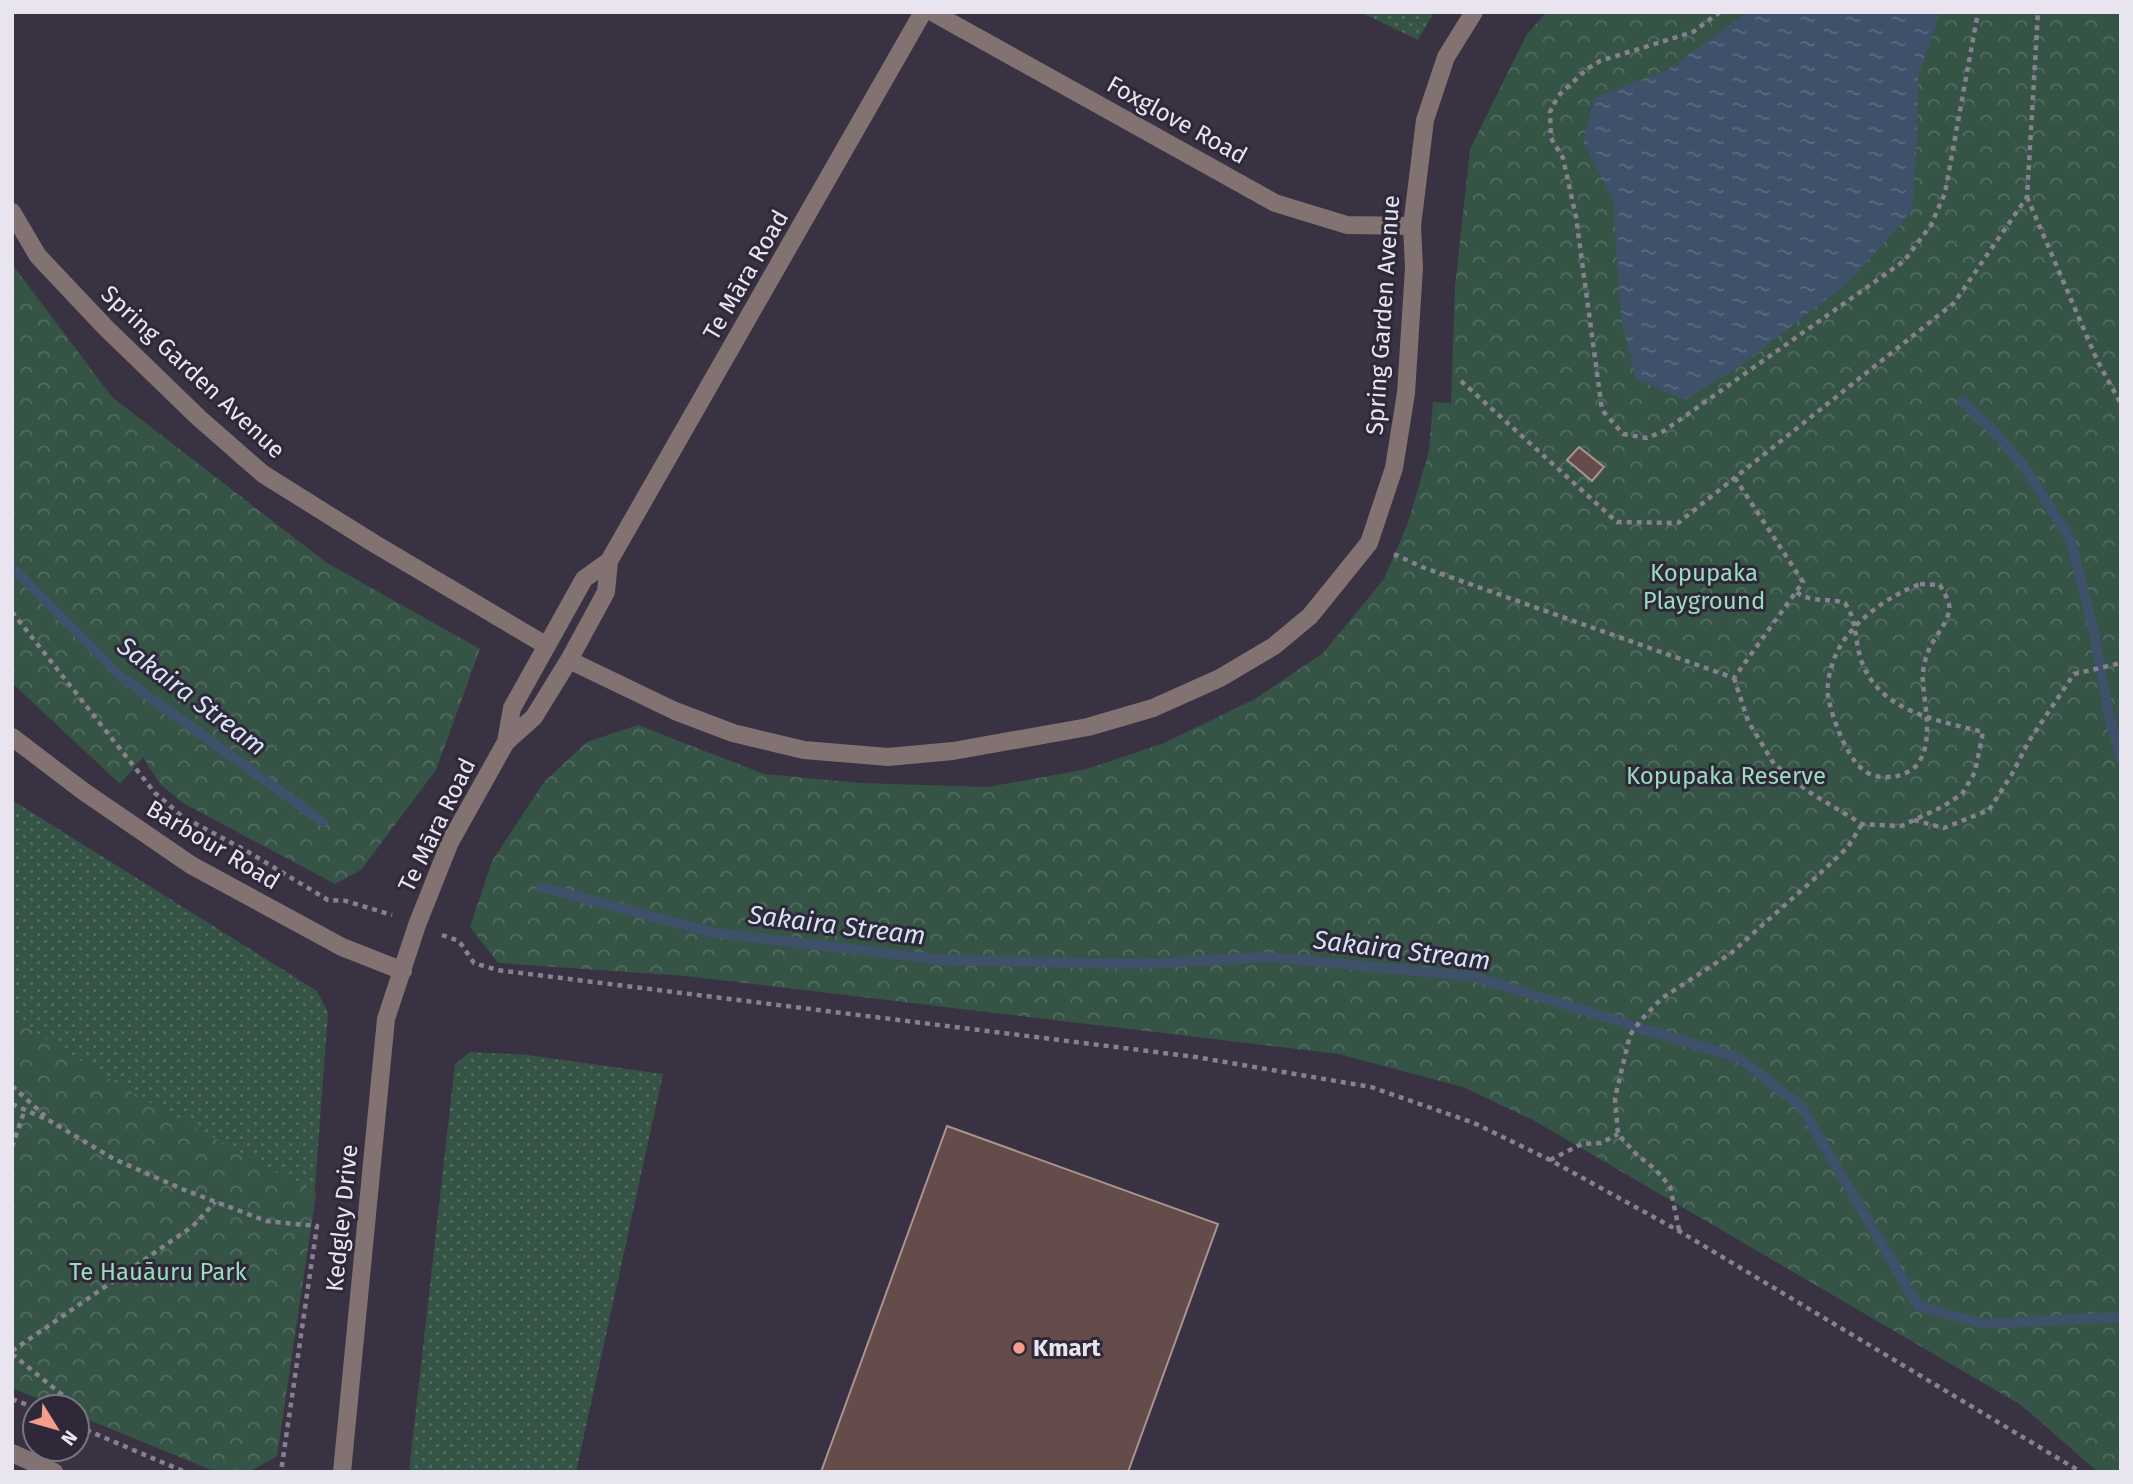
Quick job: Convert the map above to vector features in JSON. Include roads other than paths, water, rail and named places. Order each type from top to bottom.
[{"type":"street","name":"Te Māra Road","points":[[403,971],[416,925],[450,842],[506,742],[534,717],[569,660],[606,592],[609,561],[923,12]]},
{"type":"street","name":"Foxglove Road","points":[[932,12],[1275,202],[1347,225],[1412,226]]},
{"type":"street","name":"Spring Garden Avenue","points":[[569,660],[674,711],[733,733],[804,750],[888,757],[953,751],[1088,727],[1153,708],[1220,678],[1274,646],[1310,617],[1369,543],[1394,468],[1406,393],[1413,268],[1412,226],[1425,120],[1446,57],[1474,12]]},
{"type":"street","name":"Spring Garden Avenue","points":[[12,212],[38,256],[106,328],[199,418],[263,474],[547,646]]},
{"type":"street","name":"Te Māra Road","points":[[506,742],[512,708],[584,579],[609,561]]},
{"type":"street","name":"Barbour Road","points":[[12,737],[83,791],[191,865],[342,947],[403,971]]},
{"type":"street","name":"Kedgley Drive","points":[[342,1472],[386,1018],[403,971]]},
{"type":"street","points":[[12,1453],[54,1472]]},
{"type":"water","points":[[1748,12],[1940,12],[1918,77],[1912,211],[1850,281],[1741,365],[1685,400],[1636,379],[1621,317],[1613,199],[1583,141],[1595,97],[1667,70]]},
{"type":"waterway","points":[[1962,401],[1997,434],[2028,472],[2070,539],[2094,632],[2108,711],[2121,759]]},
{"type":"waterway","name":"Sakaira Stream","points":[[12,567],[119,675],[323,822]]},
{"type":"waterway","name":"Sakaira Stream","points":[[541,887],[715,933],[943,960],[1143,964],[1267,957],[1472,976],[1739,1058],[1801,1106],[1918,1306],[1984,1324],[2121,1317]]},
{"type":"place","name":"Kmart","points":[[1019,1348]]},
{"type":"park label","name":"Kopupaka Playground","points":[[1704,587]]},
{"type":"park label","name":"Kopupaka Reserve","points":[[1726,776]]},
{"type":"park label","name":"Te Hauāuru Park","points":[[158,1272]]}]
